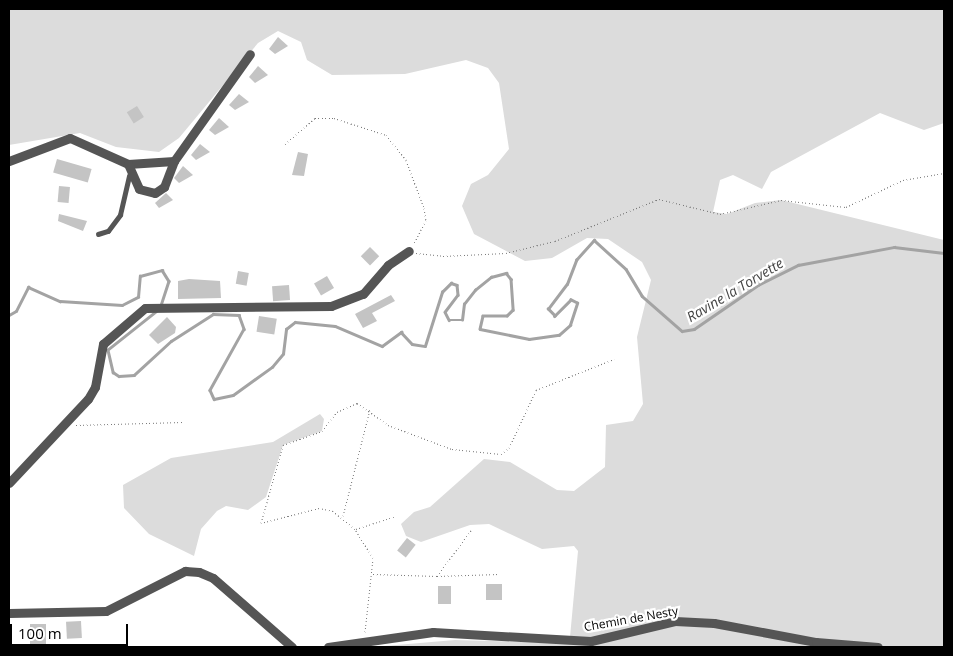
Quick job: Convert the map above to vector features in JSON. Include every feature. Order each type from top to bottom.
[{"type":"street","points":[[128,164],[130,176],[139,189],[155,193],[164,187],[174,161],[250,54]]},
{"type":"street","points":[[9,161],[70,138],[128,164],[174,161]]},
{"type":"street","points":[[9,483],[66,422],[95,387],[103,344],[129,319],[158,305],[331,306],[362,294],[388,265],[409,251]]},
{"type":"street","points":[[9,613],[106,611],[183,572],[199,572],[213,578],[292,647]]},
{"type":"street","name":"Chemin de Nesty","points":[[328,647],[365,640],[433,632],[591,641],[675,621],[714,622],[816,642],[878,647]]},
{"type":"lane","points":[[98,234],[108,231],[120,215],[130,176]]},
{"type":"path","points":[[286,144],[315,118],[334,118],[386,135],[406,160],[424,208],[424,230],[409,251],[443,256],[506,253],[555,241],[659,200],[720,214],[781,200],[846,208],[903,180],[944,173]]},
{"type":"path","points":[[365,640],[373,558],[355,529],[343,517],[308,509],[263,524],[260,520],[283,445],[322,431],[348,404],[370,408],[388,425],[452,449],[502,454],[509,448],[536,390],[614,359]]},
{"type":"path","points":[[343,517],[370,408]]},
{"type":"path","points":[[66,422],[183,422]]},
{"type":"path","points":[[355,529],[394,517]]},
{"type":"path","points":[[436,576],[472,529]]},
{"type":"path","points":[[372,574],[436,576],[499,574]]},
{"type":"shaded area","points":[[9,9],[944,9],[944,123],[924,130],[880,113],[771,172],[762,189],[733,175],[720,180],[713,212],[727,214],[755,203],[781,200],[944,240],[944,647],[373,647],[455,640],[561,643],[570,637],[578,551],[574,546],[542,549],[489,524],[470,525],[421,542],[406,536],[401,524],[414,512],[430,507],[484,459],[510,462],[557,490],[574,491],[605,467],[606,425],[633,421],[643,404],[637,337],[651,280],[642,262],[608,239],[587,238],[552,258],[525,261],[474,234],[462,206],[471,184],[488,175],[509,149],[499,83],[488,68],[466,60],[405,74],[332,75],[307,60],[301,42],[278,31],[258,43],[179,138],[159,152],[116,147],[80,133],[9,145]]},
{"type":"shaded area","points":[[320,414],[324,419],[322,431],[283,445],[266,497],[248,510],[226,506],[217,511],[201,529],[194,556],[149,534],[124,508],[123,485],[171,458],[273,442]]},
{"type":"building","points":[[278,37],[288,46],[275,54],[269,49]]},
{"type":"building","points":[[258,66],[268,75],[255,83],[249,77]]},
{"type":"building","points":[[239,94],[249,102],[235,110],[229,105]]},
{"type":"building","points":[[137,106],[144,117],[134,123],[127,112]]},
{"type":"building","points":[[219,118],[229,127],[215,135],[209,130]]},
{"type":"building","points":[[200,144],[210,152],[196,160],[191,155]]},
{"type":"building","points":[[298,152],[308,154],[304,176],[292,175]]},
{"type":"building","points":[[57,159],[92,169],[88,182],[53,172]]},
{"type":"building","points":[[183,166],[193,175],[179,183],[174,178]]},
{"type":"building","points":[[59,186],[70,187],[69,203],[58,202]]},
{"type":"building","points":[[166,193],[173,200],[159,208],[155,203]]},
{"type":"building","points":[[59,214],[87,221],[83,231],[58,221]]},
{"type":"building","points":[[370,247],[379,256],[370,265],[361,256]]},
{"type":"building","points":[[238,271],[249,273],[247,286],[236,284]]},
{"type":"building","points":[[327,276],[334,288],[321,296],[314,284]]},
{"type":"building","points":[[189,279],[220,281],[221,298],[178,299],[178,281]]},
{"type":"building","points":[[289,285],[290,300],[273,301],[272,286]]},
{"type":"building","points":[[391,295],[395,301],[372,313],[377,321],[363,328],[355,314]]},
{"type":"building","points":[[259,316],[277,319],[274,335],[256,332]]},
{"type":"building","points":[[167,317],[176,327],[175,333],[158,344],[149,335]]},
{"type":"building","points":[[407,538],[416,545],[406,557],[397,551]]},
{"type":"building","points":[[486,584],[502,584],[502,600],[486,600]]},
{"type":"building","points":[[438,586],[451,586],[451,604],[438,604]]},
{"type":"building","points":[[81,621],[82,638],[67,639],[66,622]]},
{"type":"building","points":[[30,624],[46,624],[46,644],[30,644]]},
{"type":"waterway","name":"Ravine la Torvette","points":[[157,311],[108,350],[113,372],[119,376],[134,375],[171,341],[213,314],[239,315],[244,329],[210,390],[214,399],[233,395],[272,367],[283,354],[286,329],[295,322],[335,326],[382,346],[401,332],[412,344],[425,346],[442,292],[451,283],[457,285],[458,295],[445,312],[449,320],[462,320],[464,304],[475,290],[491,277],[506,273],[511,279],[513,310],[507,316],[483,316],[480,329],[529,339],[559,335],[570,325],[577,303],[571,300],[555,316],[548,309],[567,284],[576,260],[594,240],[626,269],[642,296],[682,331],[694,329],[758,285],[798,265],[894,247],[944,253]]},
{"type":"waterway","name":"Ravine la Torvette","points":[[9,315],[16,311],[28,287],[60,301],[122,305],[138,297],[140,276],[162,270],[169,281],[161,306]]}]
